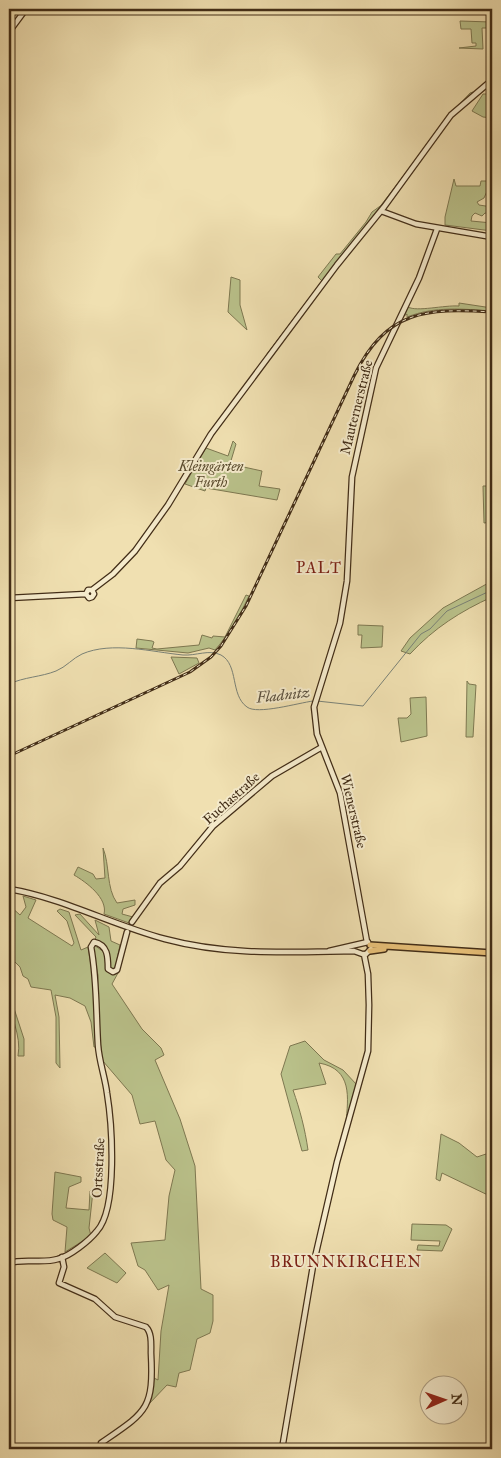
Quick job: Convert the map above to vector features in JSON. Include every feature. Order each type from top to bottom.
[{"type":"main road","points":[[367,943],[492,953]]},
{"type":"main road","points":[[367,953],[406,947]]},
{"type":"street","points":[[9,32],[26,9]]},
{"type":"street","points":[[9,598],[86,594],[88,598],[92,597],[94,594],[92,590],[130,557],[186,478],[211,434],[337,265],[383,209],[451,116],[492,80]]},
{"type":"street","points":[[383,209],[401,219],[437,229],[492,237]]},
{"type":"street","name":"Mauternerstraße","points":[[343,603],[347,573],[352,477],[376,368],[419,278],[437,229]]},
{"type":"street","name":"Wienerstraße","points":[[282,1449],[310,1280],[337,1162],[370,1040],[367,943],[362,912],[340,793],[315,726],[314,704],[338,630],[343,603]]},
{"type":"street","name":"Fuchastraße","points":[[132,922],[165,878],[180,866],[213,826],[272,776],[322,747]]},
{"type":"street","points":[[9,889],[56,900],[133,929],[184,944],[253,953],[359,949],[367,953]]},
{"type":"street","name":"Ortsstraße","points":[[62,1257],[92,1236],[101,1227],[107,1213],[110,1191],[111,1126],[98,1046],[91,945],[97,942],[103,947],[108,955],[109,971],[116,970],[127,932]]},
{"type":"street","points":[[359,949],[367,943]]},
{"type":"street","points":[[9,1263],[20,1260],[54,1260],[62,1257],[64,1267],[59,1284],[95,1299],[107,1312],[149,1330],[151,1394],[144,1408],[132,1421],[102,1443],[101,1448]]},
{"type":"green space","points":[[460,21],[491,22],[491,28],[482,28],[483,49],[459,48],[476,46],[476,43],[472,43],[471,29],[461,29]]},
{"type":"green space","points":[[473,92],[455,109],[470,93]]},
{"type":"green space","points":[[483,94],[492,94],[492,118],[483,117],[472,111]]},
{"type":"green space","points":[[453,111],[403,177],[442,123]]},
{"type":"green space","points":[[454,179],[456,186],[480,186],[481,181],[492,181],[492,189],[488,189],[484,198],[477,202],[479,205],[492,207],[492,214],[485,213],[482,216],[475,213],[471,221],[492,223],[492,231],[445,225],[445,217]]},
{"type":"green space","points":[[381,206],[267,354],[322,281],[318,277],[336,254],[340,254],[372,212]]},
{"type":"green space","points":[[231,277],[240,280],[240,305],[247,330],[228,312]]},
{"type":"green space","points":[[459,303],[492,308],[492,311],[449,309],[428,311],[407,317],[407,314],[404,316],[408,307],[418,309],[459,306]]},
{"type":"green space","name":"Kleingärten Furth","points":[[233,441],[236,444],[230,464],[262,471],[259,486],[280,489],[277,500],[206,488],[205,491],[185,484],[206,448],[228,456]]},
{"type":"green space","points":[[483,486],[492,486],[492,522],[484,523]]},
{"type":"green space","points":[[492,581],[492,597],[448,621],[410,654],[401,651],[410,638],[443,608]]},
{"type":"green space","points":[[246,595],[249,596],[225,637]]},
{"type":"green space","points":[[358,625],[383,626],[382,647],[361,648],[362,635],[358,635]]},
{"type":"green space","points":[[202,635],[212,638],[213,636],[225,637],[215,650],[209,648],[188,653],[136,648],[137,639],[154,642],[152,648],[157,649],[199,645]]},
{"type":"green space","points":[[171,657],[197,658],[199,663],[179,674]]},
{"type":"green space","points":[[467,681],[469,684],[476,685],[473,737],[466,737]]},
{"type":"green space","points":[[426,697],[427,736],[401,742],[398,718],[407,718],[411,714],[410,698]]},
{"type":"green space","points":[[103,848],[111,890],[117,903],[135,900],[135,905],[123,909],[122,914],[133,917],[129,923],[104,914],[103,902],[99,896],[90,886],[74,875],[78,867],[93,874],[96,879],[105,878]]},
{"type":"green space","points":[[23,896],[36,900],[28,918],[72,946],[74,943],[67,921],[57,911],[60,909],[69,912],[81,950],[88,947],[94,984],[97,1047],[94,1047],[91,1022],[85,1006],[70,998],[55,995],[59,1017],[60,1068],[56,1063],[56,1017],[51,990],[31,987],[28,979],[23,976],[20,967],[9,956],[9,905],[20,915],[26,907]]},
{"type":"green space","points":[[80,914],[99,935],[95,920],[109,927],[111,941],[120,945],[115,969],[110,969],[106,948],[95,940],[96,937],[75,915]]},
{"type":"green space","points":[[94,945],[104,952],[108,972],[118,973],[112,984],[142,1029],[161,1048],[164,1055],[155,1060],[180,1119],[195,1166],[201,1289],[213,1295],[213,1321],[210,1333],[197,1339],[190,1370],[179,1373],[176,1387],[167,1385],[149,1404],[154,1378],[158,1380],[161,1331],[169,1285],[158,1290],[145,1270],[138,1266],[131,1243],[165,1240],[169,1196],[175,1170],[166,1160],[155,1121],[140,1124],[132,1095],[102,1060],[97,1006],[98,975],[92,947]]},
{"type":"green space","points":[[9,993],[24,1039],[24,1056],[18,1056],[17,1033]]},
{"type":"green space","points":[[305,1041],[324,1060],[343,1070],[357,1085],[346,1123],[346,1086],[338,1071],[330,1066],[319,1063],[326,1084],[293,1090],[308,1150],[302,1151],[281,1074],[290,1046]]},
{"type":"green space","points":[[441,1134],[459,1143],[477,1157],[492,1152],[487,1158],[492,1160],[492,1197],[442,1173],[440,1181],[436,1179]]},
{"type":"green space","points":[[55,1172],[81,1177],[81,1182],[69,1187],[66,1208],[89,1210],[90,1191],[93,1191],[89,1228],[91,1236],[65,1252],[67,1227],[53,1220],[52,1214]]},
{"type":"green space","points":[[412,1224],[446,1225],[452,1229],[442,1251],[417,1250],[418,1245],[439,1246],[440,1241],[411,1240]]},
{"type":"green space","points":[[105,1253],[126,1273],[117,1283],[87,1268]]},
{"type":"waterway","name":"Fladnitz","points":[[317,701],[363,706],[421,634],[430,629],[447,611],[492,590]]},
{"type":"waterway","name":"Fladnitz","points":[[9,684],[56,671],[82,654],[94,650],[132,648],[183,655],[207,653],[221,655],[230,666],[238,695],[242,702],[252,709],[278,708],[313,701]]},
{"type":"railway","points":[[9,756],[190,672],[211,657],[221,646],[246,606],[366,354],[394,326],[410,318],[428,313],[447,311],[492,312]]},
{"type":"district","name":"PALT","points":[[319,567]]},
{"type":"district","name":"BRUNNKIRCHEN","points":[[346,1261]]}]
